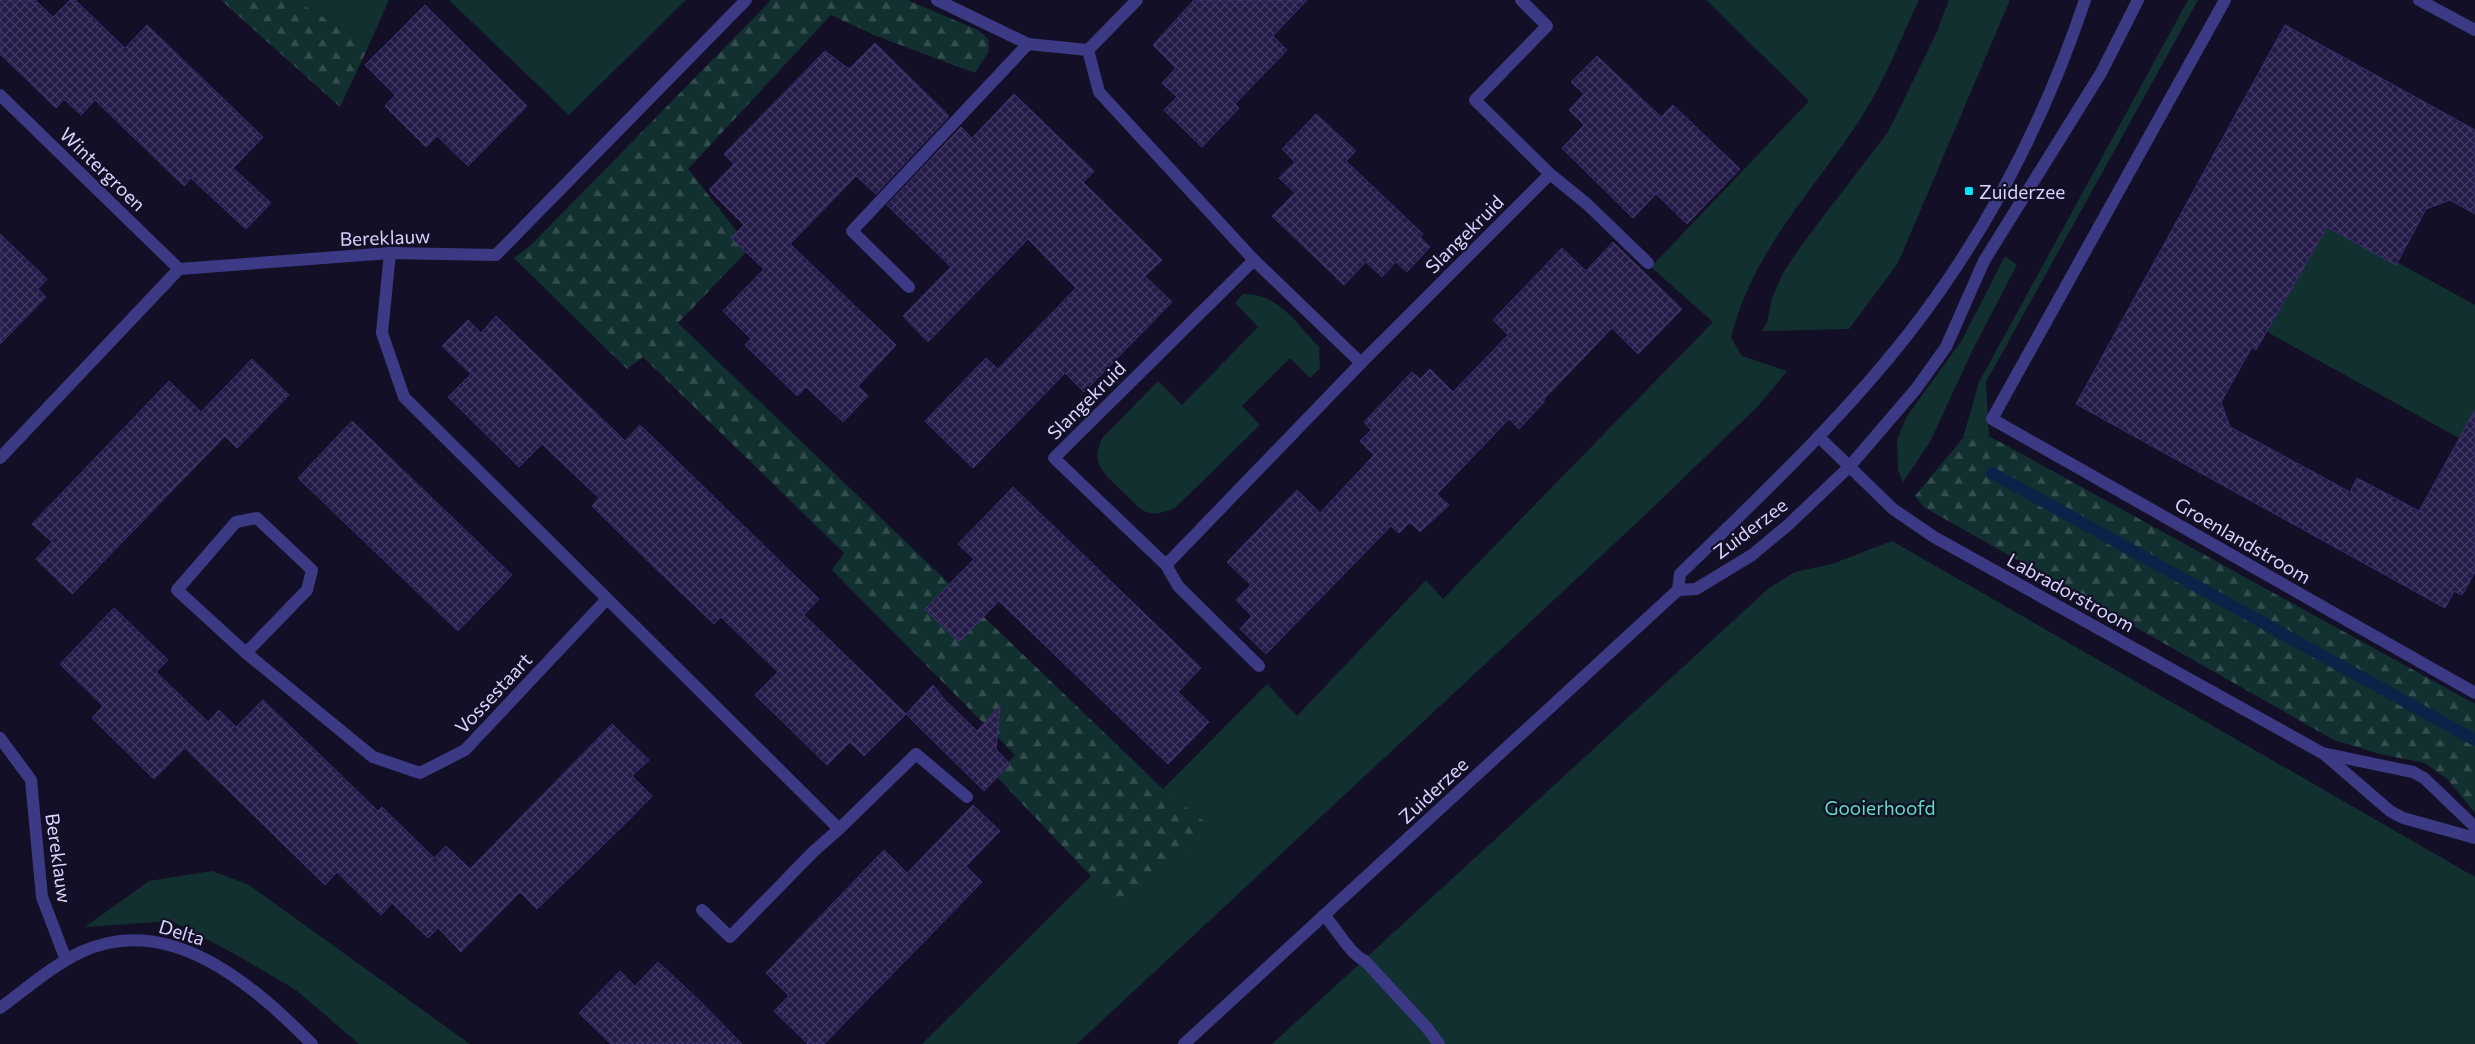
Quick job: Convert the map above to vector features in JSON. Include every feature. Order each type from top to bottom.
[{"type":"street","name":"Bereklauw","points":[[179,269],[390,253],[496,255],[746,0]]},
{"type":"street","points":[[937,0],[1028,44],[1088,50]]},
{"type":"street","points":[[1088,50],[1137,0]]},
{"type":"street","points":[[1521,0],[1547,26],[1475,100],[1550,174],[1586,204],[1648,263]]},
{"type":"street","name":"Zuiderzee","points":[[1184,1044],[1678,590],[1680,574],[1819,437],[1909,334],[1992,208],[2016,166],[2054,86],[2086,0]]},
{"type":"street","name":"Zuiderzee","points":[[1678,590],[1696,590],[1752,555],[1798,517],[1849,467],[1916,390],[1946,347],[1984,261],[2101,73],[2138,0]]},
{"type":"street","name":"Groenlandstroom","points":[[2225,0],[1992,419],[2475,693]]},
{"type":"street","points":[[2419,0],[2475,30]]},
{"type":"street","points":[[909,287],[852,231],[1028,44]]},
{"type":"street","points":[[1088,50],[1099,92],[1254,260],[1361,363]]},
{"type":"street","name":"Wintergroen","points":[[0,95],[179,269]]},
{"type":"street","name":"Slangekruid","points":[[1166,565],[1361,363],[1550,174]]},
{"type":"street","points":[[390,253],[382,333],[404,397],[839,829]]},
{"type":"street","name":"Slangekruid","points":[[1254,260],[1054,458],[1166,565],[1178,586],[1259,666]]},
{"type":"street","points":[[0,458],[179,269]]},
{"type":"street","name":"Labradorstroom","points":[[1819,437],[1902,516],[1934,537],[2324,754],[2396,815],[2475,838]]},
{"type":"street","name":"Vossestaart","points":[[246,653],[307,590],[312,570],[257,518],[236,522],[177,590],[246,653],[373,757],[420,774],[465,750],[607,599]]},
{"type":"street","name":"Bereklauw","points":[[0,738],[31,780],[42,897],[66,960]]},
{"type":"street","points":[[702,910],[730,937],[813,852],[916,754],[967,797]]},
{"type":"street","name":"Labradorstroom","points":[[2324,754],[2413,772],[2424,778],[2475,827]]},
{"type":"street","points":[[1324,915],[1340,932],[1356,957],[1365,961],[1428,1029],[1438,1044]]},
{"type":"street","name":"Delta","points":[[0,1008],[66,960],[91,949],[129,941],[160,942],[190,951],[232,976],[285,1018],[312,1044]]},
{"type":"green space","points":[[221,0],[295,0],[369,45],[340,107]]},
{"type":"green space","points":[[295,0],[389,0],[369,45]]},
{"type":"green space","points":[[449,0],[686,0],[569,115]]},
{"type":"green space","points":[[771,0],[907,0],[978,30],[988,39],[989,51],[975,73],[874,35],[831,15],[688,169],[750,248],[678,323],[1163,789],[1214,829],[1123,910],[995,775],[1015,755],[832,570],[844,553],[643,357],[627,369],[514,258],[531,245]]},
{"type":"green space","points":[[1706,0],[1919,0],[1872,100],[1770,247],[1754,276],[1741,306],[1731,338],[1742,356],[1787,371],[1759,405],[1643,517],[1077,1044],[922,1044],[1091,876],[1123,909],[1213,829],[1163,789],[1267,684],[1297,716],[1426,580],[1443,599],[1713,322],[1651,267],[1809,101]]},
{"type":"green space","points":[[1949,0],[2010,0],[1898,263],[1849,329],[1762,331],[1767,323],[1772,298],[1783,273],[1803,243],[1888,132],[1936,34]]},
{"type":"green space","points":[[2188,0],[2198,0],[1986,382],[1989,436],[1963,438],[1979,382]]},
{"type":"green space","points":[[2328,224],[2475,305],[2475,447],[2267,332]]},
{"type":"green space","points":[[2005,256],[2017,265],[1973,349],[1930,442],[1903,482],[1898,470],[1897,439],[1907,416],[1962,340]]},
{"type":"green space","points":[[1243,294],[1255,295],[1277,304],[1295,320],[1319,347],[1320,368],[1310,378],[1290,358],[1242,406],[1260,425],[1175,508],[1156,513],[1144,511],[1101,468],[1097,455],[1103,437],[1158,381],[1182,405],[1258,327],[1235,303]]},
{"type":"green space","points":[[1989,436],[2475,704],[2475,813],[2447,779],[2425,763],[2380,754],[2334,740],[1924,507],[1915,496],[1963,438]]},
{"type":"green space","name":"Gooierhoofd","points":[[1892,541],[2475,877],[2475,1044],[1272,1044],[1769,588],[1795,572],[1832,564]]},
{"type":"green space","points":[[212,871],[249,885],[470,1044],[359,1044],[296,990],[233,953],[171,921],[85,927],[149,881]]},
{"type":"building","points":[[0,0],[35,0],[53,17],[70,0],[75,0],[125,48],[147,25],[263,137],[233,168],[271,203],[246,229],[191,178],[184,186],[95,100],[81,115],[64,99],[56,108],[0,54]]},
{"type":"building","points":[[1194,0],[1307,0],[1273,36],[1287,50],[1235,104],[1239,108],[1202,147],[1164,110],[1177,97],[1162,83],[1176,68],[1153,45]]},
{"type":"building","points":[[425,5],[527,106],[468,166],[437,136],[426,147],[385,106],[395,95],[365,65]]},
{"type":"building","points":[[2285,25],[2475,130],[2475,214],[2450,200],[2426,209],[2396,265],[2327,227],[2256,350],[2252,347],[2221,402],[2230,427],[2350,492],[2357,478],[2419,511],[2475,410],[2475,572],[2462,595],[2454,591],[2445,608],[2076,404]]},
{"type":"building","points":[[875,43],[949,116],[876,194],[856,176],[790,244],[896,345],[858,386],[868,396],[843,422],[806,387],[797,396],[745,345],[751,339],[723,311],[764,269],[731,238],[744,225],[709,190],[734,164],[724,154],[825,51],[849,69]]},
{"type":"building","points":[[1597,56],[1661,117],[1673,105],[1740,169],[1687,224],[1656,194],[1633,218],[1562,148],[1584,125],[1569,110],[1584,94],[1571,82]]},
{"type":"building","points":[[1014,94],[1094,171],[1083,182],[1162,260],[1145,276],[1172,302],[1084,392],[1065,373],[973,468],[925,421],[986,358],[998,369],[1076,288],[1028,239],[928,342],[903,316],[951,267],[887,205],[961,127],[972,138]]},
{"type":"building","points":[[1316,114],[1356,151],[1346,161],[1423,234],[1420,237],[1430,247],[1407,272],[1396,262],[1382,277],[1366,262],[1344,285],[1272,216],[1295,193],[1279,178],[1295,162],[1282,149]]},
{"type":"building","points":[[0,234],[47,279],[38,289],[46,297],[0,344]]},
{"type":"building","points":[[1613,242],[1682,309],[1638,354],[1612,328],[1544,399],[1544,402],[1519,429],[1509,419],[1437,494],[1449,505],[1420,532],[1410,522],[1399,533],[1391,526],[1266,654],[1240,629],[1252,616],[1236,600],[1251,585],[1227,562],[1297,490],[1320,513],[1374,455],[1360,441],[1371,430],[1364,422],[1412,372],[1420,379],[1430,369],[1453,392],[1508,335],[1493,320],[1562,248],[1586,271]]},
{"type":"building","points":[[496,316],[625,441],[640,425],[819,599],[804,615],[906,714],[864,756],[850,742],[827,765],[755,695],[778,672],[721,617],[714,624],[652,565],[592,506],[599,498],[542,444],[519,467],[448,397],[471,374],[442,346],[468,320],[481,333]]},
{"type":"building","points":[[252,359],[289,395],[237,448],[225,436],[72,594],[36,559],[52,542],[32,524],[169,381],[201,412]]},
{"type":"building","points":[[352,421],[512,575],[458,631],[298,478]]},
{"type":"building","points":[[1013,487],[1201,668],[1178,692],[1209,722],[1168,764],[999,601],[959,642],[925,609],[974,559],[958,544]]},
{"type":"building","points":[[114,608],[168,660],[156,672],[208,722],[219,710],[236,727],[263,700],[378,811],[382,807],[434,858],[446,846],[470,869],[612,724],[649,760],[632,776],[652,796],[537,909],[520,892],[461,952],[438,928],[428,938],[392,903],[381,915],[337,872],[325,885],[185,748],[154,779],[92,718],[103,706],[60,664]]},
{"type":"building","points":[[933,685],[945,700],[977,731],[1000,706],[996,749],[1010,764],[984,791],[906,714]]},
{"type":"building","points":[[973,805],[1000,831],[966,866],[982,882],[824,1044],[808,1044],[774,1011],[789,996],[766,973],[884,850],[907,873]]},
{"type":"building","points":[[658,962],[742,1044],[611,1044],[579,1013],[620,971],[635,986]]},
{"type":"waterway","points":[[1992,473],[2475,740]]},
{"type":"place","name":"Zuiderzee","points":[[1969,191]]}]
